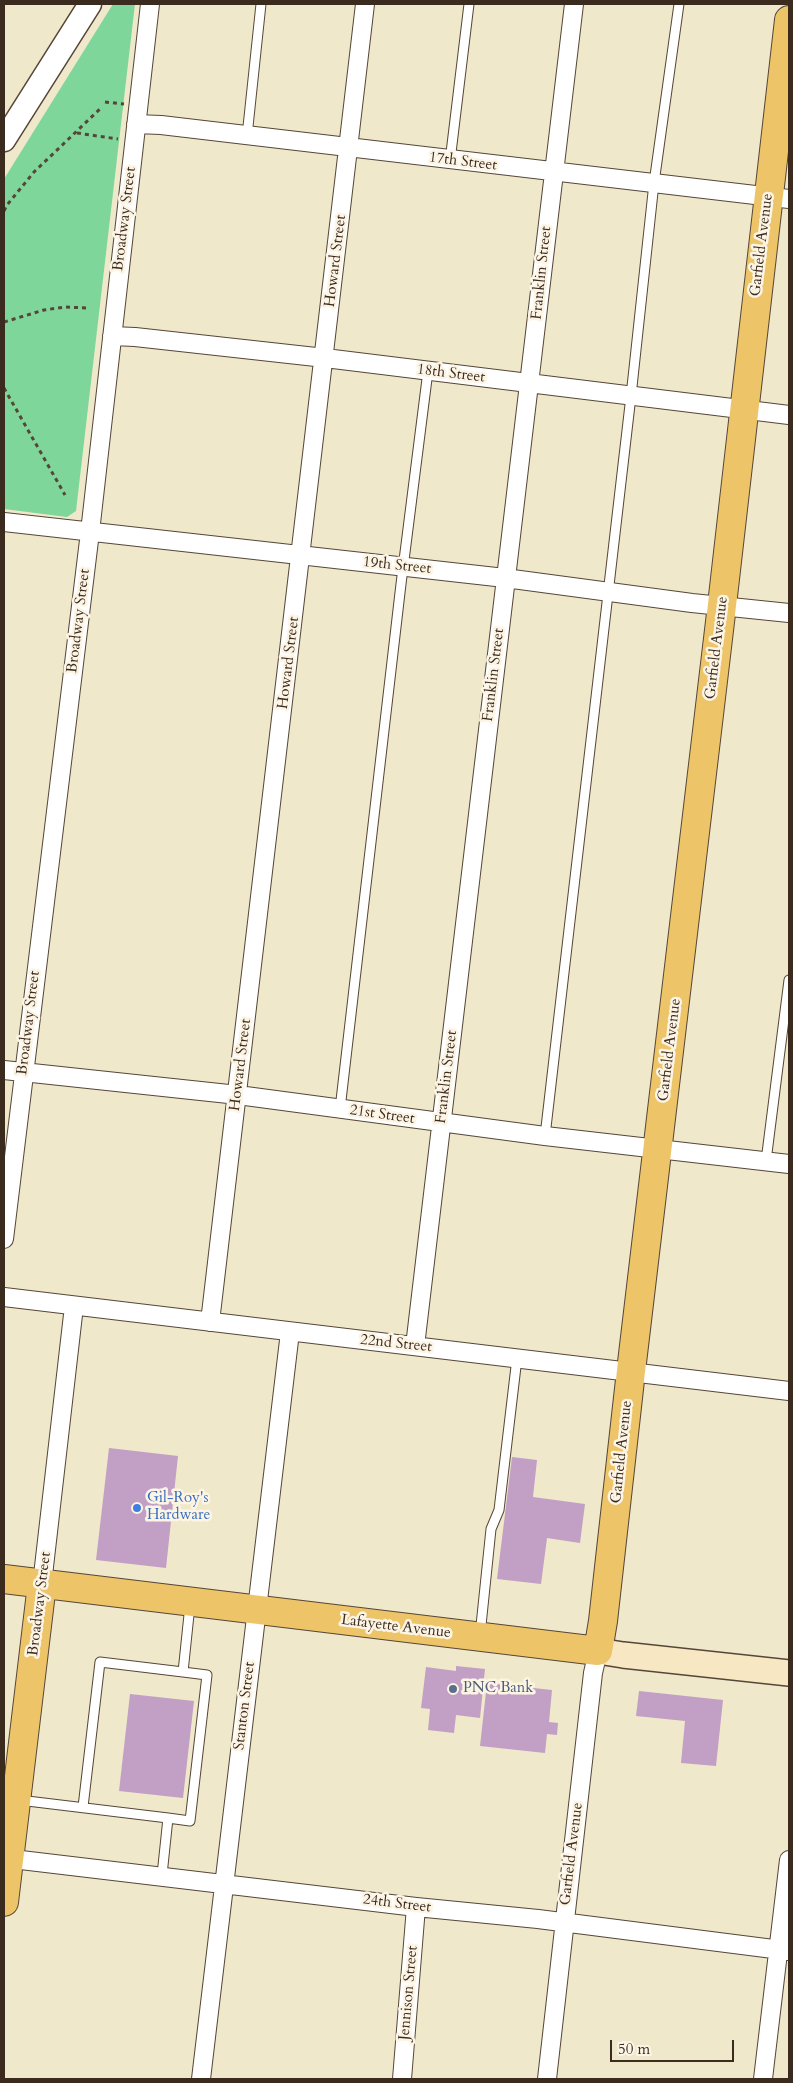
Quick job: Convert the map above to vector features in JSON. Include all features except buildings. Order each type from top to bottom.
[{"type":"main road","name":"Garfield Avenue","points":[[598,1651],[744,410],[778,198],[789,20]]},
{"type":"main road","name":"Lafayette Avenue","points":[[4,1579],[479,1638],[789,1673]]},
{"type":"main road","name":"Broadway Street","points":[[4,1902],[6,1858],[16,1799],[42,1584]]},
{"type":"street","points":[[4,140],[90,4]]},
{"type":"street","name":"Broadway Street","points":[[4,1238],[90,532],[150,4]]},
{"type":"street","name":"Howard Street","points":[[210,1322],[302,555],[365,4]]},
{"type":"street","name":"Franklin Street","points":[[415,1346],[574,4]]},
{"type":"street","name":"17th Street","points":[[136,124],[778,198]]},
{"type":"street","name":"18th Street","points":[[112,336],[145,338],[428,370],[789,415]]},
{"type":"street","name":"19th Street","points":[[4,522],[505,578],[789,613]]},
{"type":"street","name":"21st Street","points":[[4,1070],[238,1095],[441,1123],[789,1164]]},
{"type":"street","name":"22nd Street","points":[[4,1297],[789,1391]]},
{"type":"street","name":"Broadway Street","points":[[42,1584],[74,1306]]},
{"type":"street","name":"Stanton Street","points":[[201,2079],[290,1332]]},
{"type":"street","name":"Garfield Avenue","points":[[547,2079],[592,1683],[598,1651]]},
{"type":"street","name":"24th Street","points":[[6,1858],[564,1922],[784,1950]]},
{"type":"street","points":[[763,2079],[784,1950],[789,1860]]},
{"type":"street","name":"Jennison Street","points":[[402,2079],[416,1906]]},
{"type":"lane","points":[[247,136],[262,4]]},
{"type":"lane","points":[[450,161],[469,4]]},
{"type":"lane","points":[[545,1136],[654,183],[679,4]]},
{"type":"lane","points":[[340,1109],[428,370]]},
{"type":"lane","points":[[766,1161],[789,980]]},
{"type":"lane","points":[[479,1638],[491,1529],[499,1510],[517,1358]]},
{"type":"lane","points":[[182,1672],[190,1602]]},
{"type":"lane","points":[[16,1799],[190,1821],[207,1675],[100,1662],[83,1807]]},
{"type":"lane","points":[[162,1875],[168,1818]]},
{"type":"path","points":[[104,102],[126,104]]},
{"type":"path","points":[[4,210],[34,172],[102,107]]},
{"type":"path","points":[[76,133],[122,139]]},
{"type":"path","points":[[4,322],[44,310],[65,307],[86,308]]},
{"type":"path","points":[[4,388],[65,495]]},
{"type":"green space","points":[[113,4],[135,4],[76,511],[67,517],[4,509],[4,179]]},
{"type":"place","name":"Gil-Roy's Hardware","points":[[137,1508]]},
{"type":"place","name":"PNC Bank","points":[[453,1689]]}]
